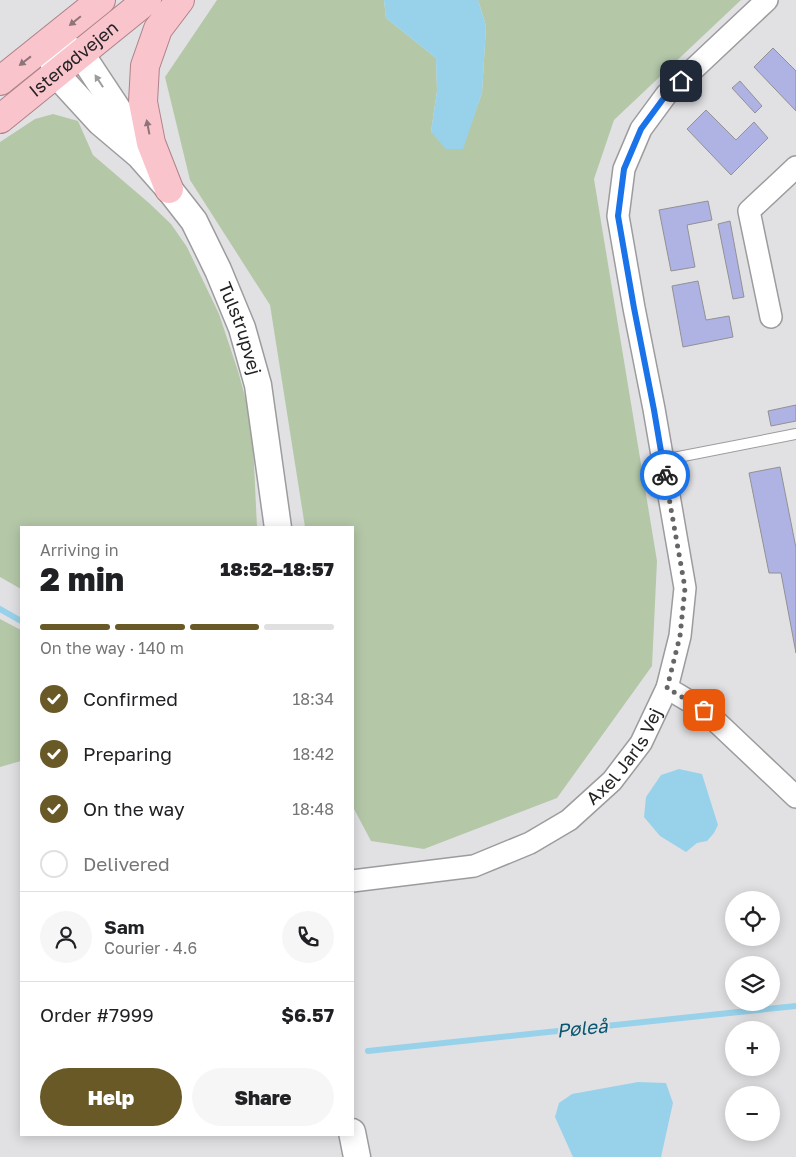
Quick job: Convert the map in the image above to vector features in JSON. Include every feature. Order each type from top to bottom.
[{"type":"highway","name":"Isterødvejen","points":[[0,81],[101,0]]},
{"type":"highway","name":"Isterødvejen","points":[[0,119],[147,0]]},
{"type":"highway","points":[[169,190],[151,143],[143,102],[145,66],[158,29],[180,0]]},
{"type":"street","name":"Axel Jarls Vej","points":[[354,880],[474,866],[530,843],[569,820],[612,781],[641,743],[667,688],[680,636],[685,588],[618,216],[624,169],[641,129],[666,95],[768,0]]},
{"type":"street","points":[[49,42],[81,54]]},
{"type":"street","points":[[49,42],[56,74]]},
{"type":"street","name":"Tulstrupvej","points":[[81,54],[118,110],[139,155]]},
{"type":"street","name":"Tulstrupvej","points":[[56,74],[100,122],[139,155],[194,221],[218,270],[242,328],[258,385],[278,526]]},
{"type":"street","points":[[771,317],[749,211],[796,167]]},
{"type":"street","points":[[667,688],[704,710],[796,796]]},
{"type":"street","points":[[353,1136],[356,1157]]},
{"type":"lane","points":[[663,460],[796,434]]},
{"type":"green space","points":[[217,0],[384,0],[386,18],[436,58],[437,91],[431,132],[462,149],[482,93],[486,26],[478,0],[741,0],[614,120],[594,179],[657,561],[652,666],[557,798],[424,849],[371,841],[354,809],[354,526],[305,526],[270,305],[190,180],[165,77]]},
{"type":"green space","points":[[53,114],[78,121],[93,155],[171,224],[187,247],[219,314],[238,371],[252,422],[257,526],[20,526],[20,588],[0,577],[0,142],[35,119]]},
{"type":"green space","points":[[0,619],[20,629],[20,761],[0,767]]},
{"type":"water","points":[[384,0],[478,0],[486,26],[482,93],[463,149],[446,149],[431,132],[437,91],[436,58],[386,18]]},
{"type":"water","points":[[679,769],[702,774],[718,825],[707,841],[697,843],[686,852],[660,836],[644,817],[646,797],[661,775]]},
{"type":"water","points":[[638,1082],[666,1083],[673,1103],[661,1157],[573,1157],[555,1117],[559,1103],[572,1094]]},
{"type":"building","points":[[773,48],[796,71],[796,111],[754,67]]},
{"type":"building","points":[[740,81],[762,106],[755,113],[732,88]]},
{"type":"building","points":[[706,110],[736,140],[754,122],[768,138],[731,175],[687,129]]},
{"type":"building","points":[[708,201],[712,220],[687,225],[695,267],[671,271],[659,210]]},
{"type":"building","points":[[730,221],[744,297],[733,299],[718,224]]},
{"type":"building","points":[[698,281],[706,320],[729,316],[733,337],[683,347],[672,286]]},
{"type":"building","points":[[796,405],[796,421],[771,426],[768,411]]},
{"type":"building","points":[[780,467],[796,548],[796,653],[781,573],[769,573],[749,473]]},
{"type":"waterway","name":"Pøleå","points":[[0,609],[20,620]]},
{"type":"waterway","name":"Pøleå","points":[[368,1051],[796,1006]]},
{"type":"way so far","points":[[665,475],[685,588],[680,636],[667,688],[704,710]]},
{"type":"route","points":[[665,475],[618,216],[624,169],[641,129],[666,95],[681,81]]}]
